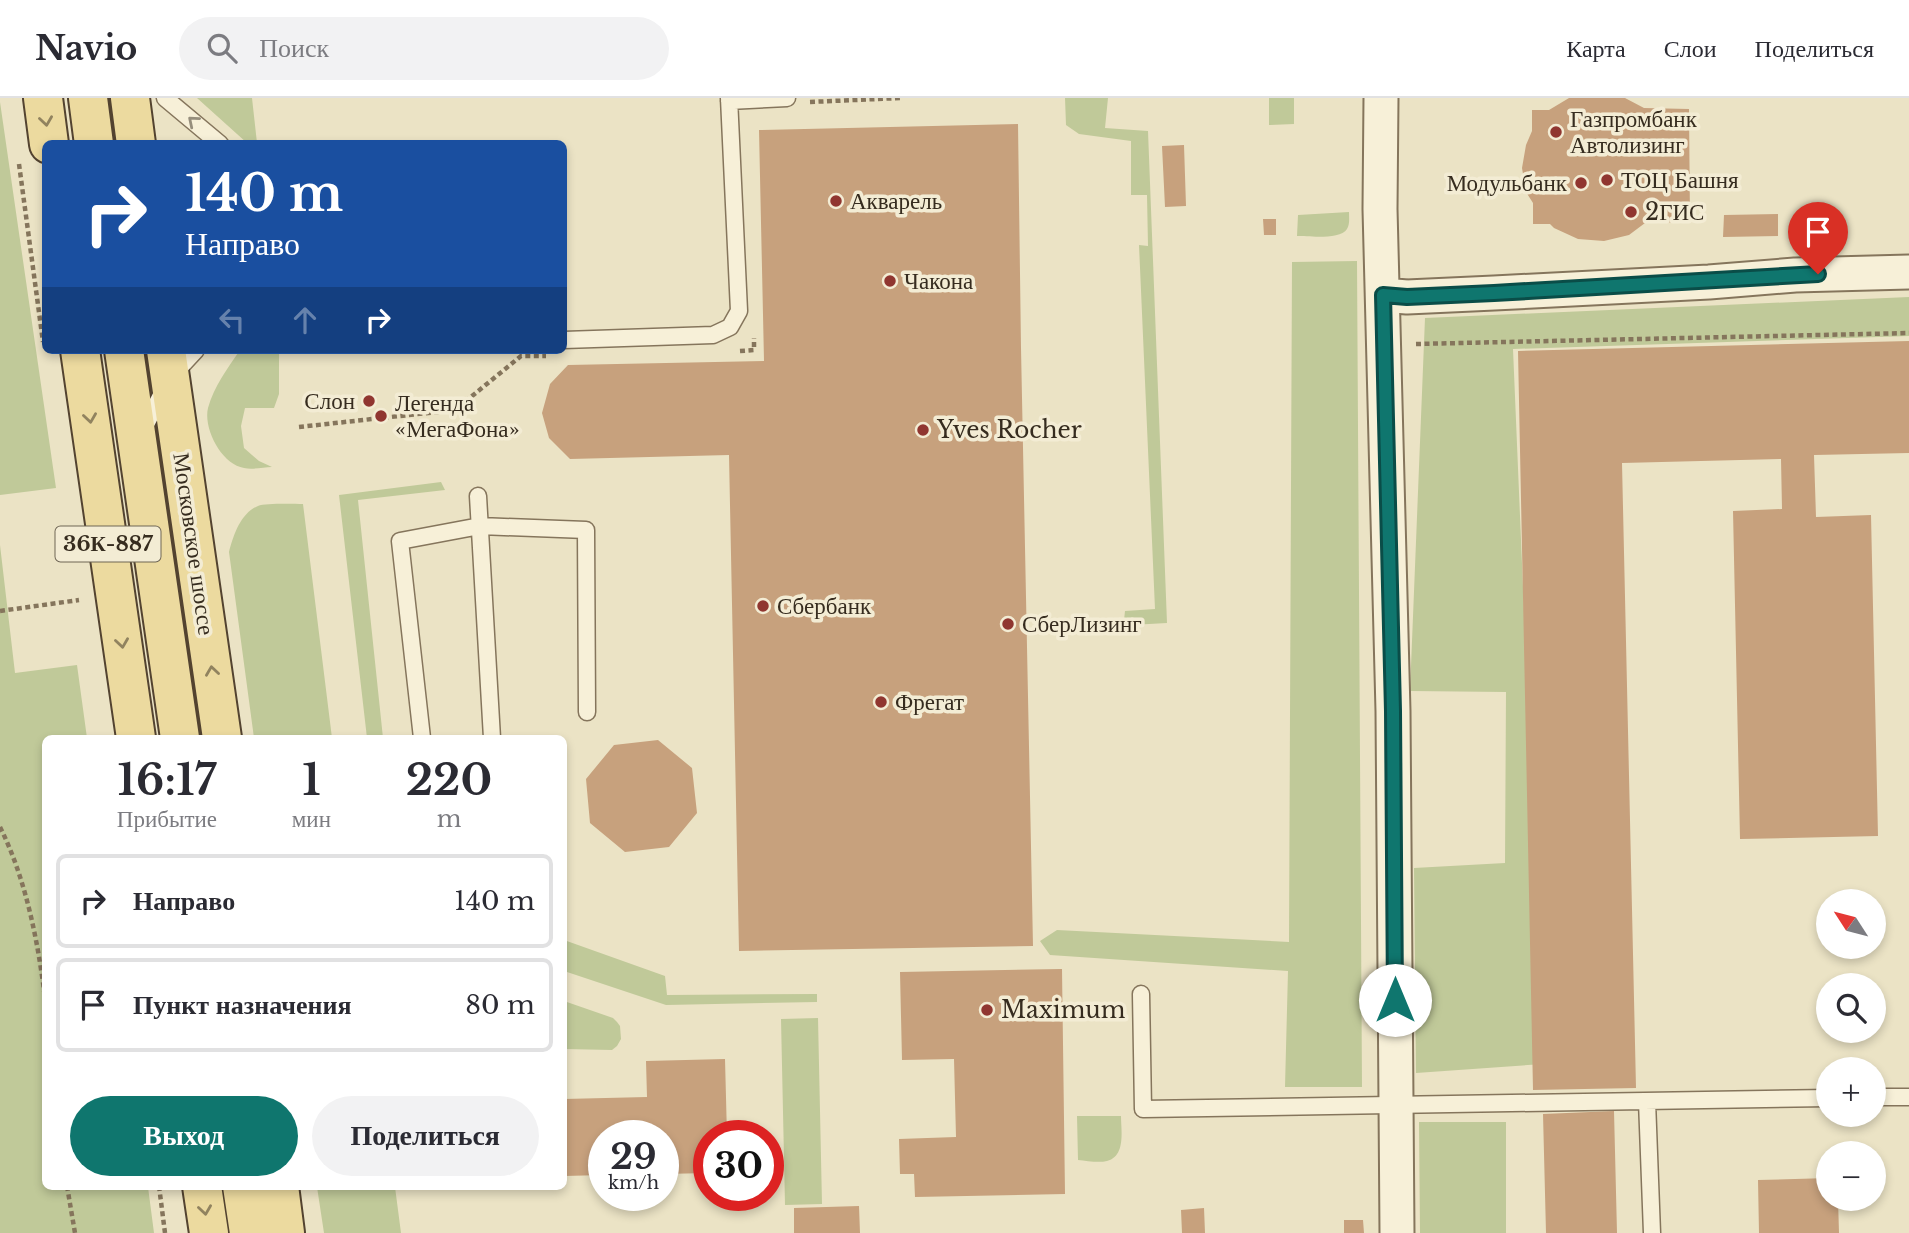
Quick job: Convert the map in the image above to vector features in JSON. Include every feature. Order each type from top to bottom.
[{"type":"main road","points":[[43,98],[49,140]]},
{"type":"main road","points":[[88,98],[93,140]]},
{"type":"main road","points":[[130,98],[135,140]]},
{"type":"main road","name":"36К-887","points":[[81,354],[136,735]]},
{"type":"main road","name":"Московское шоссе","points":[[125,354],[180,735]]},
{"type":"main road","name":"Московское шоссе","points":[[168,364],[222,735]]},
{"type":"main road","points":[[203,1190],[209,1233]]},
{"type":"main road","points":[[243,1190],[248,1233]]},
{"type":"main road","points":[[280,1190],[285,1233]]},
{"type":"street","points":[[1381,98],[1380,209],[1393,711],[1396,1233]]},
{"type":"street","points":[[1383,295],[1407,297],[1709,282],[1795,275],[1909,272]]},
{"type":"lane","points":[[165,98],[215,140]]},
{"type":"lane","points":[[567,340],[713,335],[730,327],[739,311],[729,99],[787,98]]},
{"type":"lane","points":[[137,442],[168,364],[188,354]]},
{"type":"lane","points":[[478,496],[492,735]]},
{"type":"lane","points":[[422,735],[400,541],[480,526],[586,530],[587,712]]},
{"type":"lane","points":[[1141,994],[1143,1109],[1816,1098]]},
{"type":"lane","points":[[1886,1097],[1909,1097]]},
{"type":"lane","points":[[1647,1101],[1652,1233]]},
{"type":"path","points":[[809,102],[900,98]]},
{"type":"path","points":[[1405,344],[1909,333]]},
{"type":"path","points":[[727,351],[754,350],[754,337]]},
{"type":"path","points":[[299,427],[455,410],[521,356],[549,356]]},
{"type":"path","points":[[0,611],[80,600]]},
{"type":"path","points":[[0,827],[23,886],[42,976]]},
{"type":"path","points":[[68,1190],[75,1233]]},
{"type":"path","points":[[160,1190],[165,1233]]},
{"type":"green space","points":[[197,98],[252,98],[257,140],[244,140]]},
{"type":"green space","points":[[1065,98],[1108,98],[1105,128],[1148,131],[1167,623],[1131,625],[1124,620],[1125,611],[1155,609],[1139,245],[1148,246],[1147,195],[1131,195],[1131,141],[1079,134],[1066,125]]},
{"type":"green space","points":[[1269,98],[1294,98],[1294,124],[1269,125]]},
{"type":"green space","points":[[0,102],[56,488],[0,495]]},
{"type":"green space","points":[[1349,212],[1349,225],[1338,235],[1297,236],[1298,215]]},
{"type":"green space","points":[[1357,261],[1362,1087],[1285,1087],[1288,971],[1050,955],[1040,941],[1057,930],[1289,942],[1292,262]]},
{"type":"green space","points":[[1909,297],[1909,336],[1513,349],[1543,1064],[1416,1073],[1414,868],[1505,863],[1506,692],[1410,691],[1425,318]]},
{"type":"green space","points":[[237,354],[279,354],[279,394],[274,408],[245,408],[241,426],[244,448],[259,461],[272,467],[251,469],[236,465],[228,460],[216,445],[207,416],[214,392]]},
{"type":"green space","points":[[441,482],[445,490],[358,500],[383,735],[367,735],[339,495]]},
{"type":"green space","points":[[267,504],[303,504],[332,735],[254,735],[229,552],[238,526],[246,514]]},
{"type":"green space","points":[[0,545],[15,673],[77,665],[87,735],[42,735],[42,1190],[148,1190],[154,1233],[0,1233]]},
{"type":"green space","points":[[567,941],[665,976],[667,995],[817,994],[817,1002],[666,1005],[567,972]]},
{"type":"green space","points":[[567,1002],[613,1018],[620,1026],[621,1039],[612,1050],[567,1049]]},
{"type":"green space","points":[[818,1018],[822,1204],[785,1205],[781,1019]]},
{"type":"green space","points":[[1077,1116],[1121,1116],[1121,1142],[1117,1154],[1107,1161],[1078,1160]]},
{"type":"green space","points":[[1419,1122],[1506,1122],[1506,1233],[1420,1233]]},
{"type":"green space","points":[[317,1190],[395,1190],[401,1233],[324,1233]]},
{"type":"building","name":"ТОЦ Башня","points":[[1569,98],[1625,98],[1644,108],[1689,109],[1690,222],[1645,223],[1629,235],[1604,241],[1578,239],[1550,224],[1533,224],[1533,203],[1526,192],[1522,168],[1526,145],[1532,131],[1532,110],[1549,110]]},
{"type":"building","name":"Фрегат","points":[[1018,124],[1033,946],[739,951],[729,455],[570,459],[549,438],[542,413],[550,384],[568,365],[764,361],[759,130]]},
{"type":"building","points":[[1184,145],[1186,206],[1165,207],[1162,146]]},
{"type":"building","points":[[1778,214],[1778,236],[1723,237],[1724,215]]},
{"type":"building","points":[[1263,219],[1276,219],[1276,235],[1264,235]]},
{"type":"building","points":[[1909,341],[1909,453],[1814,455],[1816,517],[1871,515],[1878,836],[1740,839],[1733,511],[1782,509],[1781,459],[1622,463],[1636,1088],[1533,1090],[1518,351]]},
{"type":"building","points":[[658,740],[692,768],[697,813],[669,847],[625,852],[590,823],[586,779],[614,745]]},
{"type":"building","points":[[1062,969],[1065,1194],[915,1197],[914,1174],[900,1174],[899,1139],[956,1137],[954,1059],[902,1060],[900,972]]},
{"type":"building","points":[[725,1059],[727,1120],[693,1120],[693,1173],[679,1174],[679,1120],[588,1120],[588,1175],[567,1176],[567,1099],[647,1097],[646,1061]]},
{"type":"building","points":[[1614,1111],[1617,1233],[1546,1233],[1543,1114]]},
{"type":"building","points":[[1816,1178],[1816,1211],[1838,1211],[1839,1233],[1759,1233],[1758,1180]]},
{"type":"building","points":[[859,1206],[860,1233],[794,1233],[794,1208]]},
{"type":"building","points":[[1204,1208],[1205,1233],[1182,1233],[1181,1210]]},
{"type":"building","points":[[1344,1220],[1363,1220],[1364,1233],[1344,1233]]},
{"type":"place","name":"Газпромбанк Автолизинг","points":[[1556,132]]},
{"type":"place","name":"ТОЦ Башня","points":[[1607,180]]},
{"type":"place","name":"Модульбанк","points":[[1581,183]]},
{"type":"place","name":"Акварель","points":[[836,201]]},
{"type":"place","name":"2ГИС","points":[[1631,212]]},
{"type":"place","name":"Чакона","points":[[890,281]]},
{"type":"place","name":"Слон","points":[[369,401]]},
{"type":"place","name":"Легенда «МегаФона»","points":[[381,416]]},
{"type":"place","name":"Yves Rocher","points":[[923,430]]},
{"type":"place","name":"Сбербанк","points":[[763,606]]},
{"type":"place","name":"СберЛизинг","points":[[1008,624]]},
{"type":"place","name":"Фрегат","points":[[881,702]]},
{"type":"place","name":"Maximum","points":[[987,1010]]},
{"type":"route","points":[[1395,1000],[1393,711],[1383,295],[1407,297],[1494,293],[1818,274]]}]
